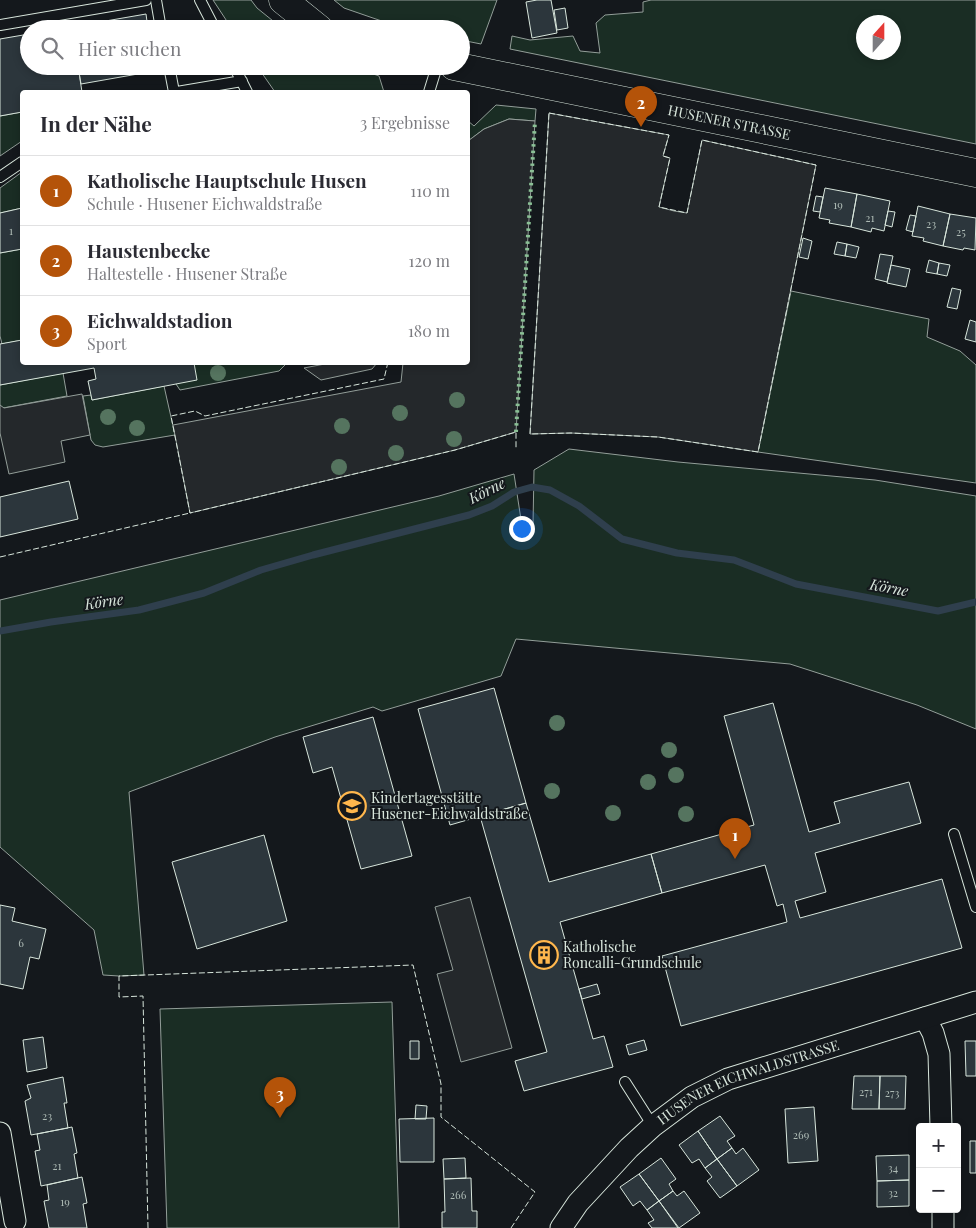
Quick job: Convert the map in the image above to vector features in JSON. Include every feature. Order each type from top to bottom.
[{"type":"street","points":[[283,0],[308,20]]},
{"type":"street","name":"HUSENER STRASSE","points":[[470,69],[976,173]]},
{"type":"street","name":"HUSENER EICHWALDSTRASSE","points":[[561,1228],[578,1203],[629,1148],[692,1097],[728,1079],[976,1002]]},
{"type":"street","points":[[925,1018],[939,1054],[941,1123]]},
{"type":"street","points":[[0,1133],[15,1221]]},
{"type":"street","points":[[943,1213],[943,1228]]},
{"type":"lane","points":[[29,20],[146,0]]},
{"type":"lane","points":[[156,0],[159,20]]},
{"type":"lane","points":[[200,0],[210,20]]},
{"type":"lane","points":[[0,25],[20,22]]},
{"type":"lane","points":[[171,75],[175,90]]},
{"type":"lane","points":[[239,75],[246,90]]},
{"type":"lane","points":[[429,90],[434,75]]},
{"type":"lane","points":[[187,90],[242,81],[253,90]]},
{"type":"lane","points":[[0,177],[20,163]]},
{"type":"lane","points":[[954,834],[976,907]]},
{"type":"lane","points":[[625,1082],[654,1126]]},
{"type":"green space","points":[[213,0],[251,0],[257,8],[272,20],[226,20]]},
{"type":"green space","points":[[334,0],[497,0],[481,44],[470,42],[470,20],[379,20],[344,8]]},
{"type":"green space","points":[[651,0],[976,0],[976,144],[510,49],[512,36],[530,40],[573,36],[580,51],[600,53],[596,23],[605,15],[643,12],[643,2]]},
{"type":"green space","points":[[263,75],[376,75],[379,76],[383,90],[274,90]]},
{"type":"green space","points":[[496,105],[536,109],[535,121],[509,119],[484,129],[470,140],[470,123],[474,126]]},
{"type":"green space","points":[[20,112],[20,142],[0,156],[0,116]]},
{"type":"green space","points":[[20,173],[20,208],[0,213],[0,188]]},
{"type":"green space","points":[[20,249],[20,340],[2,344],[0,336],[0,253]]},
{"type":"green space","points":[[791,291],[929,319],[927,337],[960,351],[976,365],[976,483],[758,452]]},
{"type":"green space","points":[[189,365],[285,365],[279,371],[180,390],[176,384]]},
{"type":"green space","points":[[63,373],[67,396],[3,408],[0,405],[0,385]]},
{"type":"green space","points":[[164,386],[175,435],[103,447],[95,445],[91,440],[83,396],[91,395],[92,400]]},
{"type":"green space","points":[[569,449],[678,462],[875,480],[976,496],[976,729],[917,705],[790,664],[516,639],[501,676],[382,711],[373,707],[275,737],[129,792],[144,975],[103,975],[94,930],[0,847],[0,600],[439,496],[514,474],[522,526],[533,525],[534,470]]},
{"type":"green space","points":[[392,1002],[399,1228],[167,1228],[160,1009]]},
{"type":"shaded area","points":[[549,113],[669,135],[663,156],[670,158],[659,207],[674,211],[687,213],[702,140],[816,165],[758,452],[658,437],[571,433],[530,434]]},
{"type":"shaded area","points":[[509,119],[535,121],[516,432],[455,450],[190,513],[173,425],[401,382],[403,365],[470,365],[470,140],[484,129]]},
{"type":"shaded area","points":[[320,365],[375,365],[372,369],[321,380],[304,368]]},
{"type":"shaded area","points":[[82,394],[90,435],[61,441],[65,462],[9,474],[0,433],[0,405],[4,408]]},
{"type":"shaded area","points":[[470,897],[512,1048],[461,1062],[437,974],[453,970],[435,907]]},
{"type":"building","points":[[551,0],[557,33],[532,38],[526,2]]},
{"type":"building","points":[[565,8],[568,28],[557,30],[554,10]]},
{"type":"building","points":[[146,14],[147,20],[111,20]]},
{"type":"building","points":[[20,36],[20,75],[79,75],[82,90],[20,90],[20,112],[0,116],[0,39]]},
{"type":"building","points":[[80,75],[132,75],[81,84]]},
{"type":"building","points":[[825,188],[857,194],[851,227],[829,223],[830,220],[819,218]]},
{"type":"building","points":[[857,194],[890,201],[884,231],[872,228],[871,232],[851,227]]},
{"type":"building","points":[[816,196],[823,197],[820,212],[813,211]]},
{"type":"building","points":[[918,206],[950,214],[943,246],[923,241],[924,238],[912,236]]},
{"type":"building","points":[[20,208],[20,249],[0,253],[0,213]]},
{"type":"building","points":[[888,211],[895,212],[892,227],[885,225]]},
{"type":"building","points":[[950,214],[976,218],[975,250],[943,246]]},
{"type":"building","points":[[910,215],[916,216],[913,232],[906,230]]},
{"type":"building","points":[[803,238],[812,241],[808,259],[799,257]]},
{"type":"building","points":[[837,242],[847,244],[845,256],[834,254]]},
{"type":"building","points":[[847,244],[859,247],[856,258],[845,256]]},
{"type":"building","points":[[880,254],[893,256],[887,282],[875,279]]},
{"type":"building","points":[[929,260],[939,263],[937,274],[926,272]]},
{"type":"building","points":[[939,263],[950,265],[947,276],[937,274]]},
{"type":"building","points":[[891,265],[910,269],[906,287],[887,283]]},
{"type":"building","points":[[952,288],[961,290],[957,309],[947,307]]},
{"type":"building","points":[[970,320],[976,322],[976,342],[965,339]]},
{"type":"building","points":[[20,340],[20,365],[194,365],[197,380],[92,400],[88,381],[96,379],[94,368],[0,385],[0,344]]},
{"type":"building","points":[[69,481],[78,519],[0,537],[0,497]]},
{"type":"building","points":[[494,688],[526,803],[450,825],[418,709]]},
{"type":"building","points":[[773,703],[809,832],[840,823],[834,802],[909,782],[921,823],[815,853],[826,892],[795,901],[800,918],[942,879],[962,948],[681,1026],[662,956],[787,922],[783,904],[777,906],[765,865],[662,893],[651,854],[754,825],[724,716]]},
{"type":"building","points":[[373,717],[412,856],[361,869],[332,767],[313,773],[303,737]]},
{"type":"building","name":"Katholische Roncalli-Grundschule","points":[[526,803],[549,882],[651,854],[662,893],[560,922],[593,1039],[604,1036],[613,1067],[524,1091],[515,1061],[547,1052],[480,816]]},
{"type":"building","points":[[264,835],[287,921],[197,949],[172,862]]},
{"type":"building","points":[[0,905],[15,908],[12,921],[46,929],[39,959],[30,957],[23,989],[0,984]]},
{"type":"building","points":[[597,984],[600,994],[582,999],[579,989]]},
{"type":"building","points":[[43,1037],[47,1068],[27,1072],[23,1040]]},
{"type":"building","points":[[644,1040],[647,1050],[629,1055],[626,1045]]},
{"type":"building","points":[[410,1041],[419,1041],[419,1059],[410,1059]]},
{"type":"building","points":[[965,1041],[976,1041],[976,1076],[966,1076]]},
{"type":"building","points":[[854,1076],[880,1076],[879,1109],[852,1109]]},
{"type":"building","points":[[880,1076],[906,1076],[905,1109],[879,1109]]},
{"type":"building","points":[[63,1077],[67,1103],[64,1103],[68,1128],[31,1135],[25,1101],[31,1098],[27,1085]]},
{"type":"building","points":[[416,1105],[427,1106],[426,1119],[415,1119]]},
{"type":"building","points":[[814,1107],[818,1161],[788,1163],[785,1109]]},
{"type":"building","points":[[720,1116],[735,1136],[727,1141],[732,1148],[717,1159],[698,1131]]},
{"type":"building","points":[[434,1118],[434,1162],[400,1162],[399,1119]]},
{"type":"building","points":[[72,1127],[77,1153],[74,1154],[78,1178],[41,1186],[35,1151],[40,1150],[37,1134]]},
{"type":"building","points":[[698,1131],[717,1159],[705,1168],[699,1159],[692,1163],[679,1145]]},
{"type":"building","points":[[970,1141],[976,1141],[976,1173],[970,1173]]},
{"type":"building","points":[[732,1148],[736,1154],[743,1148],[759,1170],[737,1186],[717,1159]]},
{"type":"building","points":[[909,1155],[909,1180],[877,1181],[876,1156]]},
{"type":"building","points":[[465,1158],[466,1178],[444,1179],[443,1159]]},
{"type":"building","points":[[661,1158],[676,1179],[669,1184],[673,1191],[659,1201],[639,1174]]},
{"type":"building","points":[[717,1159],[737,1186],[720,1198],[707,1181],[712,1177],[705,1168]]},
{"type":"building","points":[[639,1174],[659,1201],[647,1210],[640,1201],[633,1206],[620,1187]]},
{"type":"building","points":[[82,1177],[87,1203],[83,1204],[87,1228],[49,1228],[44,1201],[49,1200],[47,1185]]},
{"type":"building","points":[[471,1178],[472,1211],[477,1211],[477,1228],[442,1228],[442,1212],[445,1212],[444,1179]]},
{"type":"building","points":[[909,1180],[909,1206],[877,1207],[877,1181]]},
{"type":"building","points":[[673,1191],[677,1196],[684,1191],[700,1213],[679,1228],[659,1201]]},
{"type":"building","points":[[659,1201],[678,1228],[652,1228],[648,1223],[654,1220],[647,1210]]},
{"type":"waterway","name":"Körne","points":[[0,631],[139,610],[204,593],[261,570],[469,515],[492,506],[514,492],[532,487],[550,490],[579,506],[622,539],[677,553],[734,560],[796,584],[938,611],[976,602]]},
{"type":"hedge","points":[[516,432],[535,121]]},
{"type":"fence","points":[[549,113],[669,135],[663,156],[670,158],[659,207],[687,213],[702,140],[816,165],[758,452],[658,437],[571,433],[530,434],[549,113]]},
{"type":"fence","points":[[387,365],[384,379],[205,416],[195,411],[171,416],[190,513],[455,450],[516,432],[516,449]]},
{"type":"fence","points":[[0,557],[190,513]]},
{"type":"fence","points":[[148,1228],[143,996],[119,997],[119,976],[413,965],[441,1084],[441,1117],[535,1192],[511,1228]]},
{"type":"place","name":"Haustenbecke","points":[[641,127]]},
{"type":"place","name":"Kindertagesstätte Husener-Eichwaldstraße","points":[[352,806]]},
{"type":"place","name":"Katholische Hauptschule Husen","points":[[735,859]]},
{"type":"place","name":"Katholische Roncalli-Grundschule","points":[[544,955]]},
{"type":"place","name":"Eichwaldstadion","points":[[280,1118]]}]
